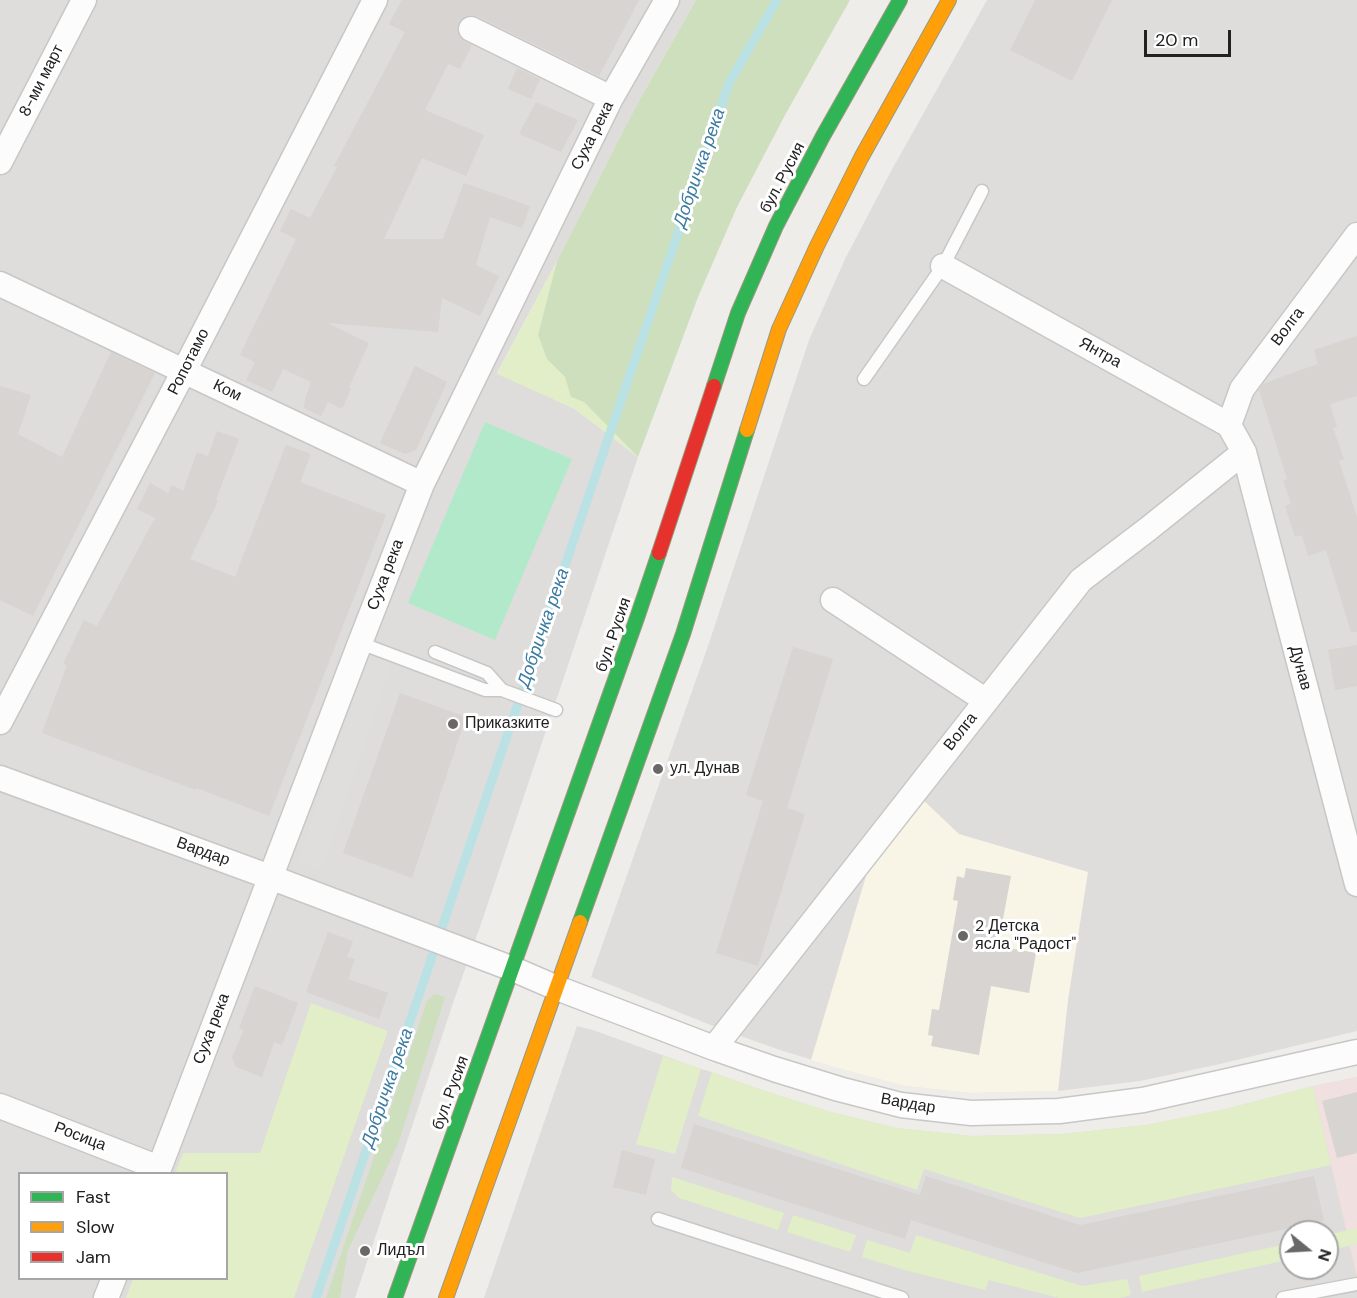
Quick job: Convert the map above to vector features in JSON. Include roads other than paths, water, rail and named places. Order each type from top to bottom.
[{"type":"main road","name":"бул. Русия","points":[[395,1298],[637,618],[738,313],[782,216],[823,136],[900,0]]},
{"type":"main road","points":[[446,1298],[682,634],[779,329],[861,158],[949,0]]},
{"type":"street","name":"8-ми март","points":[[0,162],[84,0]]},
{"type":"street","name":"Ропотамо","points":[[0,722],[375,0]]},
{"type":"street","name":"Суха река","points":[[158,1171],[422,484],[561,198],[612,98],[667,0]]},
{"type":"street","points":[[471,30],[612,98]]},
{"type":"street","name":"Волга","points":[[1229,424],[1242,389],[1357,235]]},
{"type":"street","name":"Янтра","points":[[943,266],[1229,424]]},
{"type":"street","name":"Ком","points":[[0,284],[422,484]]},
{"type":"street","points":[[1229,424],[1244,452]]},
{"type":"street","name":"Волга","points":[[714,1048],[1081,580],[1244,452]]},
{"type":"street","name":"Дунав","points":[[1244,452],[1357,884]]},
{"type":"street","points":[[833,600],[985,700]]},
{"type":"street","name":"Вардар","points":[[0,778],[270,877],[714,1048],[849,1092],[901,1105],[971,1113],[1059,1111],[1143,1100],[1357,1052]]},
{"type":"street","name":"Росица","points":[[0,1106],[158,1171]]},
{"type":"street","points":[[106,1298],[113,1280]]},
{"type":"lane","points":[[864,379],[943,266],[982,191]]},
{"type":"lane","points":[[360,643],[485,690],[502,690],[556,710]]},
{"type":"lane","points":[[435,652],[487,672],[502,690]]},
{"type":"lane","points":[[658,1219],[902,1298]]},
{"type":"lane","points":[[1283,1298],[1357,1284]]},
{"type":"waterway","name":"Добричка река","points":[[316,1298],[729,83],[777,0]]},
{"type":"place","name":"Приказките","points":[[453,724]]},
{"type":"place","name":"ул. Дунав","points":[[658,769]]},
{"type":"place","name":"2 Детска ясла \"Радост\"","points":[[963,936]]},
{"type":"place","name":"Лидъл","points":[[365,1251]]}]
